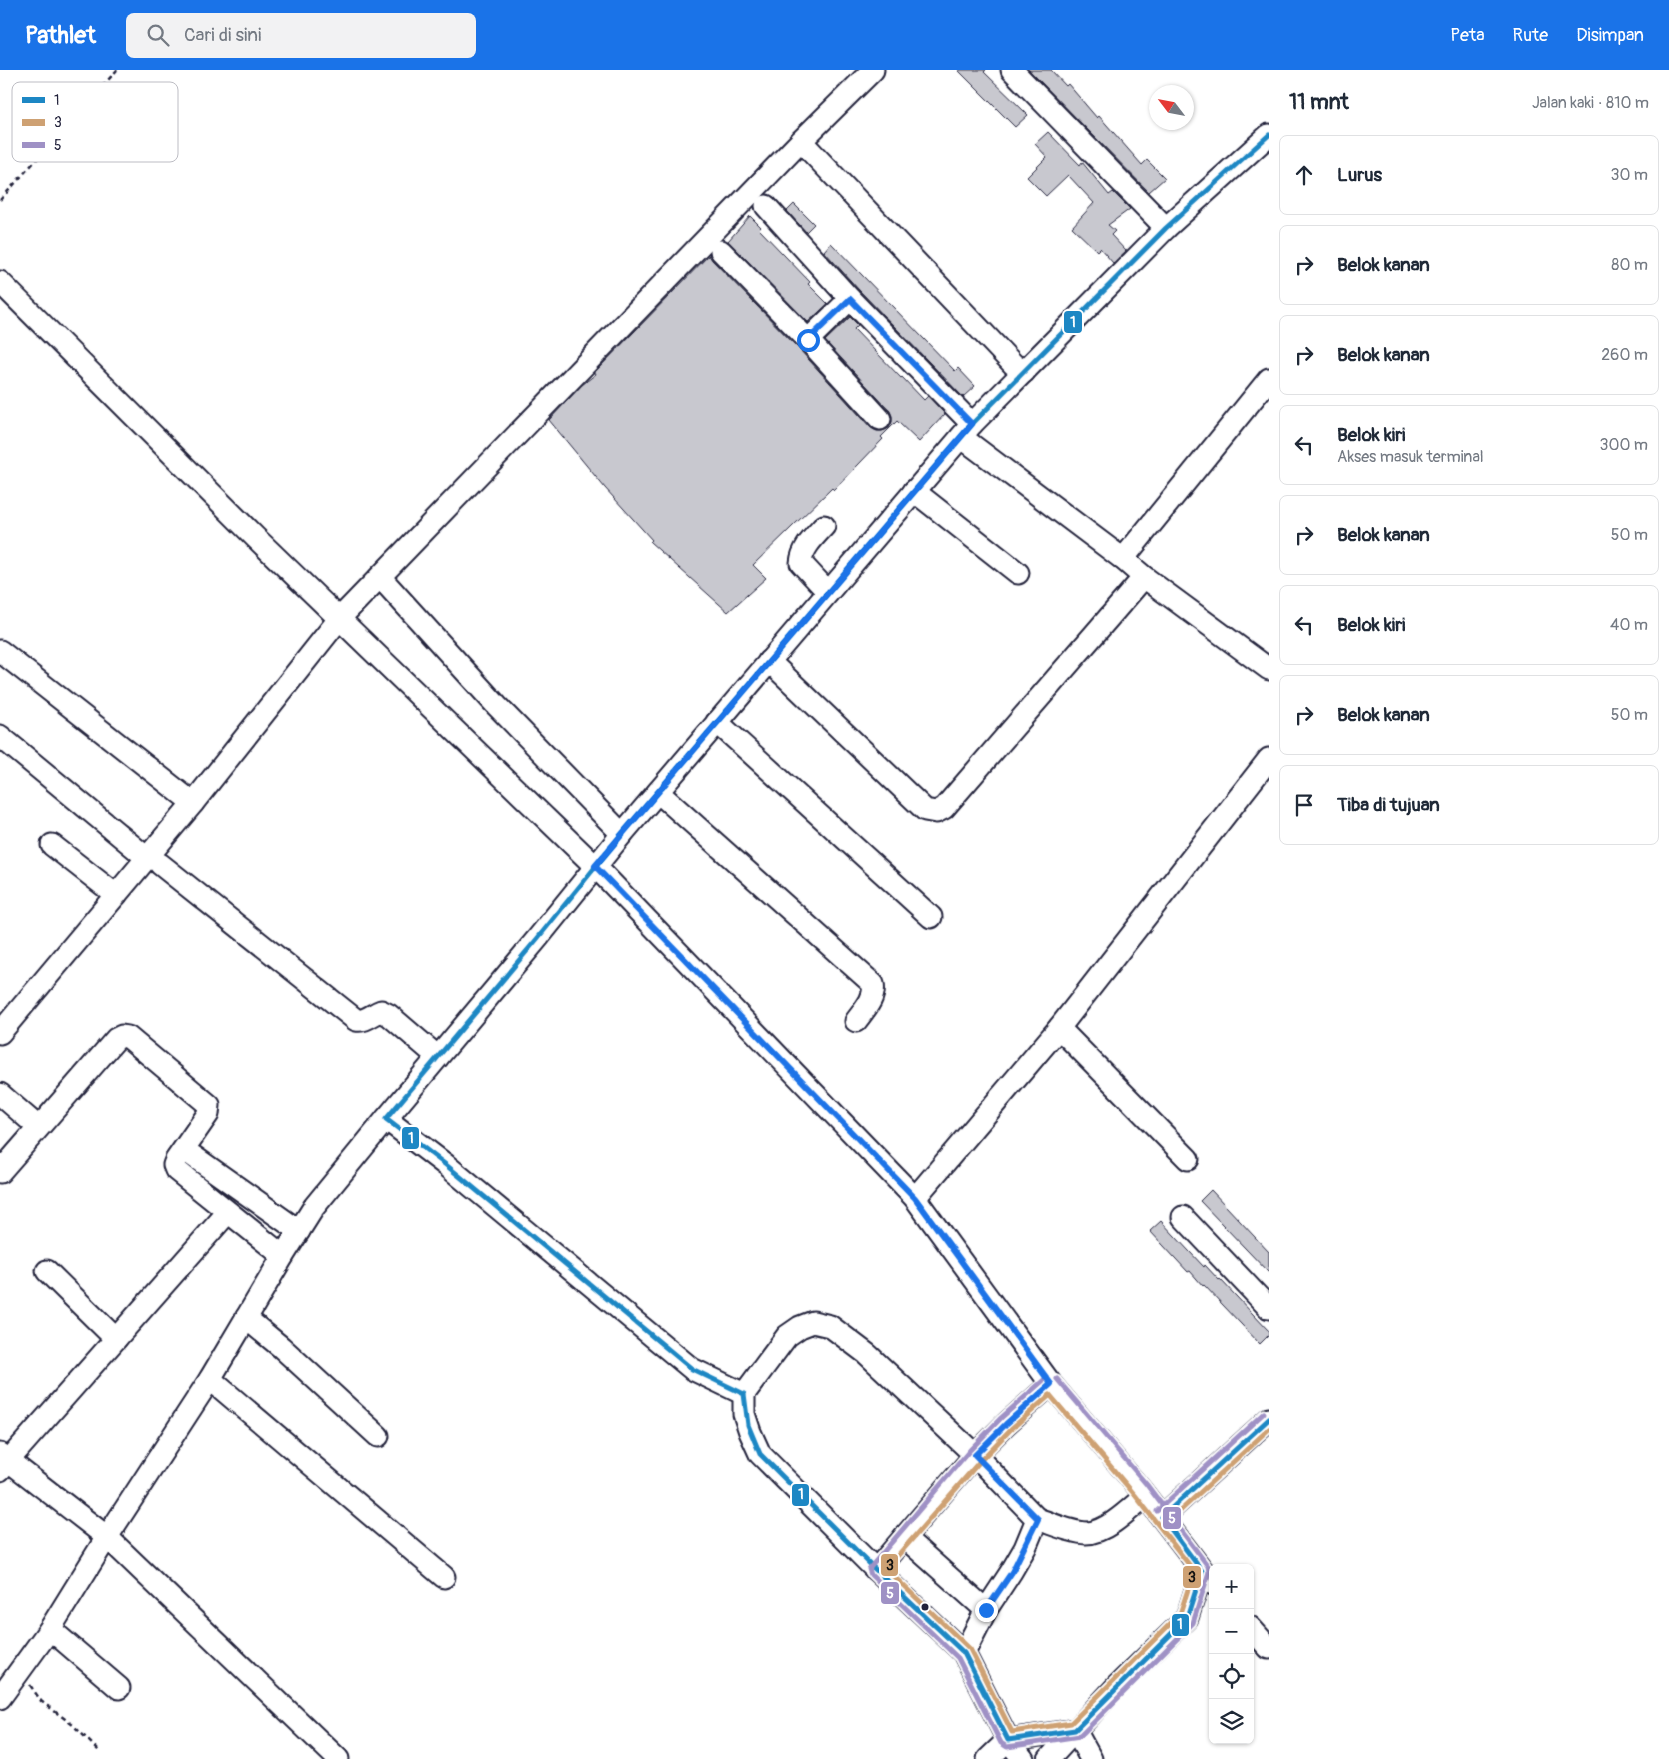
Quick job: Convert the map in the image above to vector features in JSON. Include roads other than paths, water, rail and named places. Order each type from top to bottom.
[{"type":"street","points":[[0,1033],[116,896],[154,861],[193,803],[339,619],[801,141],[873,70]]},
{"type":"street","points":[[1012,70],[1166,228]]},
{"type":"street","points":[[0,1698],[50,1629],[107,1537],[210,1379],[314,1207],[537,940],[595,866],[966,431],[1166,228],[1269,135]]},
{"type":"street","points":[[801,141],[1013,364],[1024,372]]},
{"type":"street","points":[[766,206],[966,431],[1144,577],[1269,669]]},
{"type":"street","points":[[721,251],[808,340],[880,419]]},
{"type":"street","points":[[0,282],[339,619],[595,866],[915,1198],[1051,1384],[1162,1517],[1207,1577],[1187,1618],[1075,1730],[1049,1759]]},
{"type":"street","points":[[808,340],[850,299]]},
{"type":"street","points":[[1123,559],[1269,379]]},
{"type":"street","points":[[914,491],[1018,573]]},
{"type":"street","points":[[824,526],[801,556],[801,563],[828,592]]},
{"type":"street","points":[[380,577],[497,706],[622,834]]},
{"type":"street","points":[[769,661],[925,810],[936,812],[944,808],[1144,577]]},
{"type":"street","points":[[0,651],[193,803]]},
{"type":"street","points":[[718,722],[932,917]]},
{"type":"street","points":[[0,736],[154,861],[356,1020],[366,1020],[374,1013],[381,1011],[389,1015],[438,1057]]},
{"type":"street","points":[[915,1198],[1059,1028],[1267,767]]},
{"type":"street","points":[[658,792],[873,984],[873,998],[856,1021]]},
{"type":"street","points":[[52,844],[116,896]]},
{"type":"street","points":[[1059,1028],[1188,1159]]},
{"type":"street","points":[[0,1172],[116,1039],[122,1036],[128,1037],[209,1105],[208,1114],[176,1160],[174,1166],[176,1170],[283,1256]]},
{"type":"street","points":[[0,1094],[38,1127]]},
{"type":"street","points":[[386,1119],[446,1165],[692,1369],[744,1394]]},
{"type":"street","points":[[192,1156],[299,1231]]},
{"type":"street","points":[[228,1212],[116,1339],[3,1462],[107,1537],[338,1759]]},
{"type":"street","points":[[1184,1217],[1269,1308]]},
{"type":"street","points":[[47,1271],[116,1339]]},
{"type":"street","points":[[246,1318],[281,1347],[378,1436]]},
{"type":"street","points":[[1023,1759],[1008,1740],[964,1653],[876,1570],[760,1454],[744,1414],[744,1394],[787,1336],[800,1327],[813,1322],[830,1326],[867,1354],[975,1455],[1038,1519],[1063,1528],[1087,1533],[1103,1528],[1145,1496]]},
{"type":"street","points":[[210,1379],[444,1577]]},
{"type":"street","points":[[876,1570],[975,1455],[1051,1384]]},
{"type":"street","points":[[1162,1517],[1269,1419]]},
{"type":"street","points":[[964,1653],[986,1610],[1012,1572],[1038,1519]]},
{"type":"street","points":[[904,1537],[986,1610]]},
{"type":"street","points":[[50,1629],[120,1688]]},
{"type":"street","points":[[1254,1631],[1269,1648]]},
{"type":"street","points":[[988,1759],[1008,1740],[1075,1730]]},
{"type":"street","points":[[1075,1730],[1091,1759]]}]
